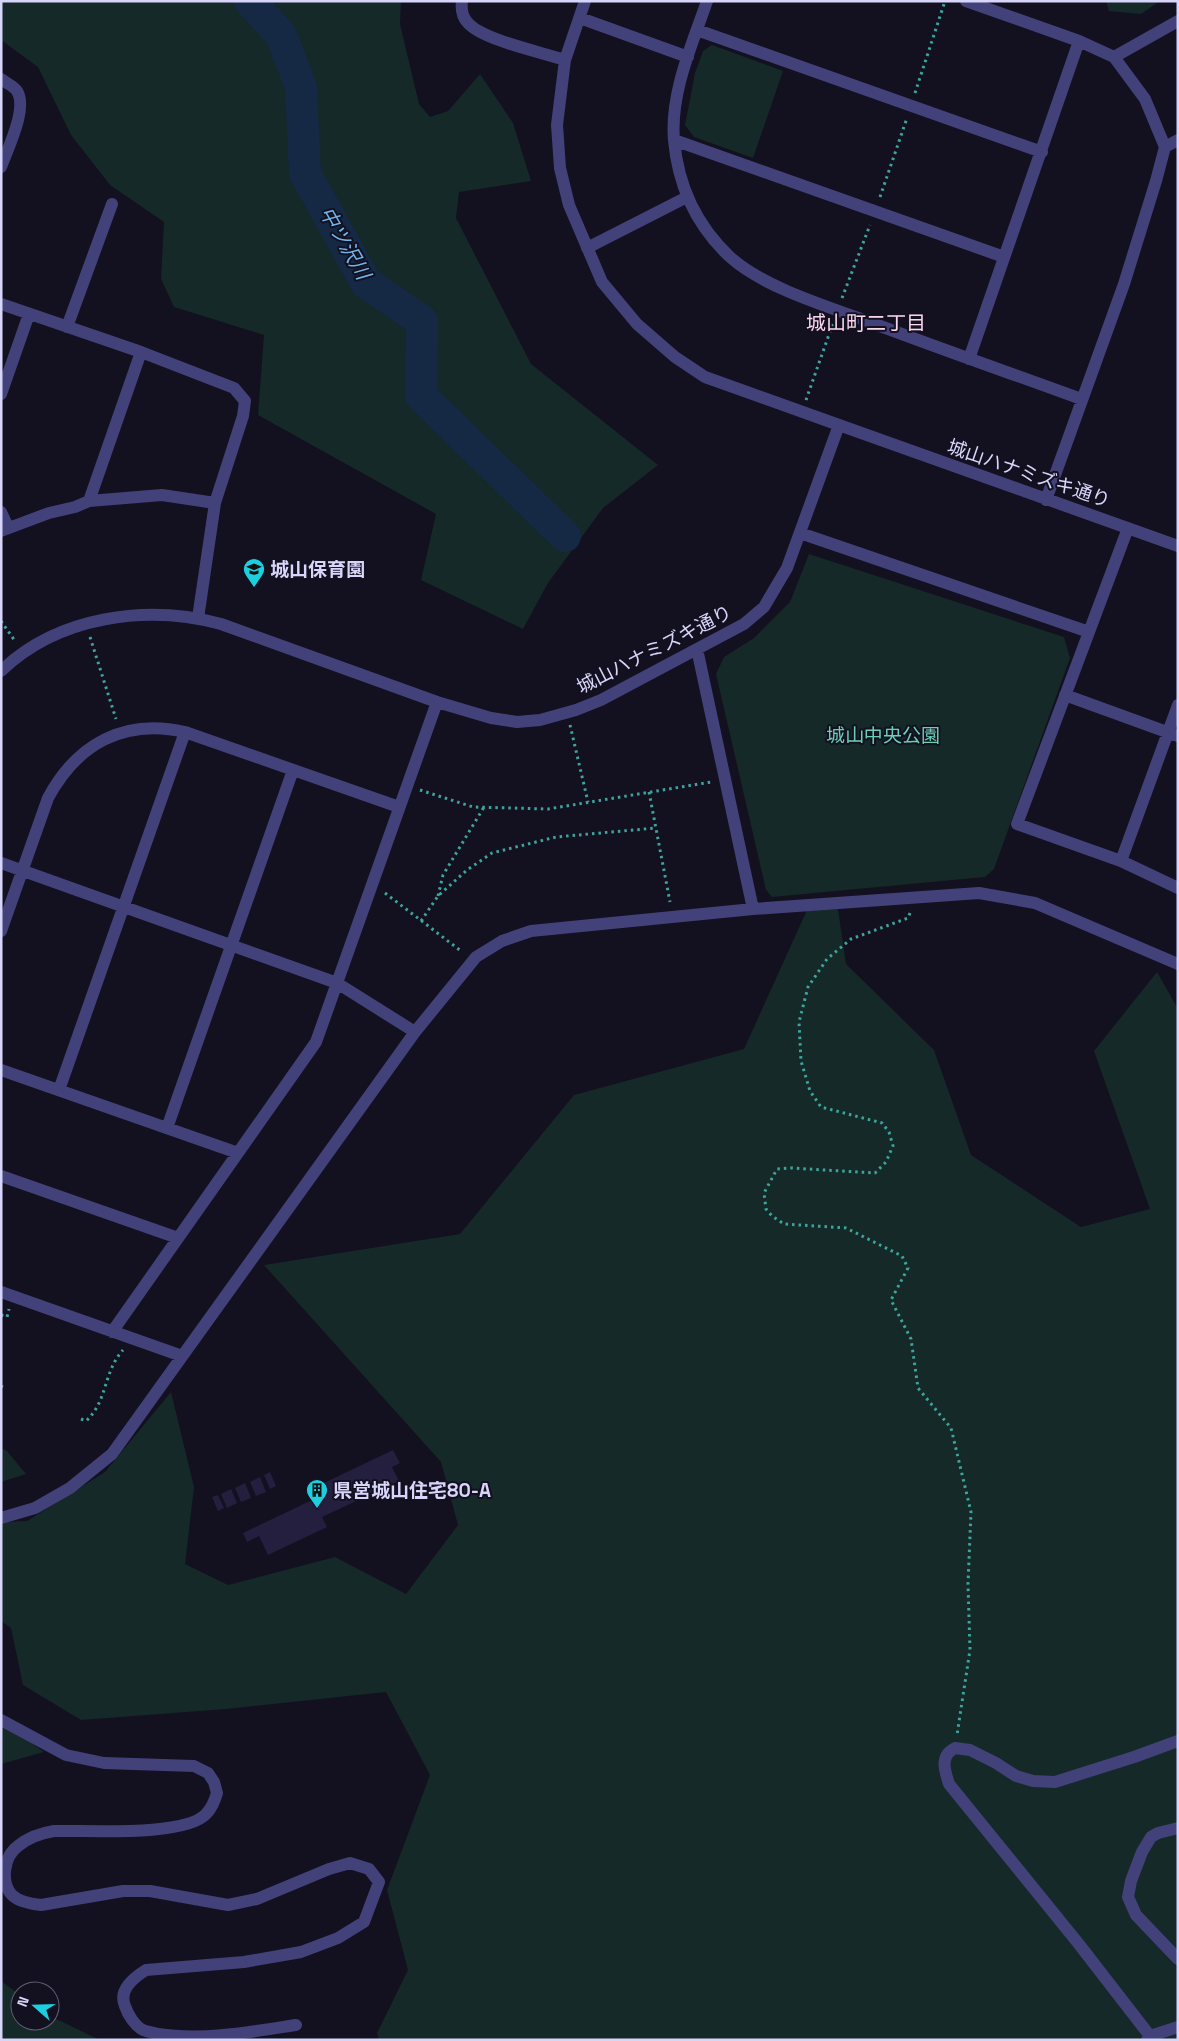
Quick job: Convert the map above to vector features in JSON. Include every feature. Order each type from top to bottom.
[{"type":"street","points":[[462,1],[462,11],[467,22],[482,34],[565,60]]},
{"type":"street","points":[[585,1],[565,60],[557,125],[560,168],[569,205],[602,282],[637,324],[675,357],[705,377],[839,426]]},
{"type":"street","points":[[707,1],[680,85],[675,113],[674,140],[678,168],[687,197],[700,222],[715,241],[732,258],[775,285],[820,304],[1081,399]]},
{"type":"street","points":[[966,1],[985,4],[1114,57],[1145,99],[1164,147],[1156,181],[1124,284],[1046,500]]},
{"type":"street","points":[[580,18],[688,57]]},
{"type":"street","points":[[1114,57],[1178,21]]},
{"type":"street","points":[[697,30],[1042,152]]},
{"type":"street","points":[[969,359],[1079,41]]},
{"type":"street","points":[[1,79],[16,89],[22,101],[21,111],[1,167]]},
{"type":"street","points":[[674,140],[1004,257]]},
{"type":"street","points":[[1164,147],[1178,140]]},
{"type":"street","points":[[587,248],[687,197]]},
{"type":"street","points":[[67,326],[112,204]]},
{"type":"street","points":[[1,304],[140,352],[234,388],[245,401],[243,416],[215,503],[198,618]]},
{"type":"street","points":[[1,394],[29,314]]},
{"type":"street","points":[[89,501],[140,352]]},
{"type":"street","name":"城山ハナミズキ通り","points":[[1,671],[24,654],[64,631],[86,624],[124,616],[147,615],[198,618],[221,624],[437,702],[491,718],[517,722],[540,720],[567,713],[601,700],[744,624],[764,607],[787,568],[839,426],[1178,546]]},
{"type":"street","points":[[1,512],[5,529],[89,501],[131,496],[162,495],[215,503]]},
{"type":"street","points":[[1128,528],[1017,824],[1120,861],[1178,888]]},
{"type":"street","points":[[800,533],[1089,632]]},
{"type":"street","points":[[697,649],[753,909]]},
{"type":"street","points":[[1065,695],[1173,734]]},
{"type":"street","points":[[112,1332],[316,1042],[437,702]]},
{"type":"street","points":[[1120,861],[1173,734],[1178,705]]},
{"type":"street","points":[[1,931],[48,798],[58,779],[90,747],[120,733],[156,728],[185,732],[400,807]]},
{"type":"street","points":[[59,1090],[185,732]]},
{"type":"street","points":[[167,1128],[292,770]]},
{"type":"street","points":[[1,863],[337,982],[414,1032]]},
{"type":"street","points":[[1,1518],[35,1508],[70,1488],[112,1454],[414,1032],[473,960],[502,941],[531,931],[753,909],[980,893],[1035,902],[1178,964]]},
{"type":"street","points":[[1,1070],[238,1153]]},
{"type":"street","points":[[1,1176],[178,1238]]},
{"type":"street","points":[[1,1292],[182,1356]]},
{"type":"street","points":[[1,1720],[66,1755],[104,1763],[194,1766],[208,1774],[214,1782],[217,1794],[206,1815],[190,1824],[164,1829],[54,1831],[38,1834],[17,1846],[6,1863],[5,1885],[13,1896],[29,1904],[41,1905],[123,1891],[150,1891],[228,1905],[257,1899],[329,1869],[350,1863],[369,1869],[378,1882],[364,1922],[338,1938],[301,1952],[244,1962],[146,1970],[133,1978],[123,1992],[123,2004],[136,2024],[143,2030],[167,2036],[201,2040],[296,2025]]},
{"type":"street","points":[[1178,1741],[1055,1782],[1032,1781],[1016,1776],[970,1750],[955,1748],[947,1756],[944,1768],[950,1784],[1078,1943],[1148,2038],[1178,2027]]},
{"type":"street","points":[[1178,1828],[1158,1833],[1151,1837],[1142,1852],[1131,1881],[1128,1897],[1136,1915],[1178,1959]]},
{"type":"path","points":[[1,621],[24,654]]},
{"type":"path","points":[[86,624],[120,733]]},
{"type":"path","points":[[567,713],[588,802]]},
{"type":"path","points":[[407,786],[473,806],[548,809],[725,780]]},
{"type":"path","points":[[649,792],[673,917]]},
{"type":"path","points":[[438,896],[443,875],[484,807]]},
{"type":"path","points":[[421,921],[438,896],[467,870],[492,854],[556,837],[656,828]]},
{"type":"path","points":[[372,884],[473,960]]},
{"type":"path","points":[[913,898],[908,918],[851,939],[827,959],[808,988],[799,1022],[801,1061],[810,1092],[821,1107],[882,1123],[889,1132],[893,1146],[886,1162],[876,1173],[791,1168],[776,1169],[764,1193],[766,1209],[772,1216],[784,1224],[846,1228],[902,1256],[908,1268],[891,1300],[911,1339],[918,1388],[951,1428],[971,1512],[968,1584],[970,1650],[955,1748]]},
{"type":"path","points":[[1,1315],[7,1317],[10,1306]]},
{"type":"path","points":[[81,1419],[86,1421],[96,1412],[114,1360],[126,1347]]},
{"type":"green space","points":[[1,1],[401,1],[400,24],[419,104],[430,117],[448,111],[480,74],[513,123],[531,181],[459,192],[456,218],[531,364],[658,465],[603,508],[548,583],[523,629],[421,580],[436,514],[258,415],[264,335],[174,307],[161,279],[164,222],[110,185],[71,135],[38,67],[1,40]]},
{"type":"green space","points":[[1106,1],[1160,1],[1141,14],[1109,11]]},
{"type":"green space","points":[[712,45],[783,71],[753,158],[694,137],[685,125],[695,73],[703,51]]},
{"type":"green space","name":"城山中央公園","points":[[809,554],[1064,637],[1070,658],[994,869],[985,877],[772,897],[766,890],[716,674],[724,657],[754,638],[790,602]]},
{"type":"green space","points":[[812,899],[837,902],[846,964],[934,1050],[971,1155],[1081,1227],[1150,1209],[1094,1051],[1157,972],[1178,1009],[1178,2040],[379,2040],[377,2033],[408,1970],[387,1890],[430,1775],[386,1692],[226,1709],[81,1720],[23,1685],[11,1628],[1,1621],[1,1522],[27,1521],[105,1472],[171,1392],[194,1487],[185,1564],[228,1585],[335,1557],[406,1594],[458,1525],[441,1462],[264,1265],[460,1234],[574,1095],[744,1049]]},
{"type":"green space","points":[[1,1448],[7,1451],[26,1474],[1,1482]]},
{"type":"green space","points":[[1,1721],[44,1752],[1,1764]]},
{"type":"green space","points":[[1,1981],[10,1988],[10,2031],[60,2031],[60,2021],[100,2040],[1,2040]]},
{"type":"building","name":"県営城山住宅80-A","points":[[393,1450],[400,1463],[392,1467],[399,1481],[322,1517],[327,1527],[268,1555],[259,1536],[247,1542],[243,1533],[312,1500],[307,1491]]},
{"type":"building","points":[[270,1472],[276,1486],[270,1489],[264,1475]]},
{"type":"building","points":[[260,1477],[266,1492],[256,1496],[250,1482]]},
{"type":"building","points":[[245,1483],[251,1498],[241,1502],[235,1488]]},
{"type":"building","points":[[231,1489],[237,1503],[227,1508],[221,1494]]},
{"type":"building","points":[[218,1495],[224,1508],[218,1511],[212,1497]]},
{"type":"waterway","name":"中ツ沢川","points":[[250,1],[281,35],[301,87],[305,173],[366,283],[422,321],[421,396],[565,536]]},
{"type":"place","name":"城山保育園","points":[[254,588]]},
{"type":"place","name":"県営城山住宅80-A","points":[[317,1509]]},
{"type":"district","name":"城山町二丁目","points":[[866,323]]}]
